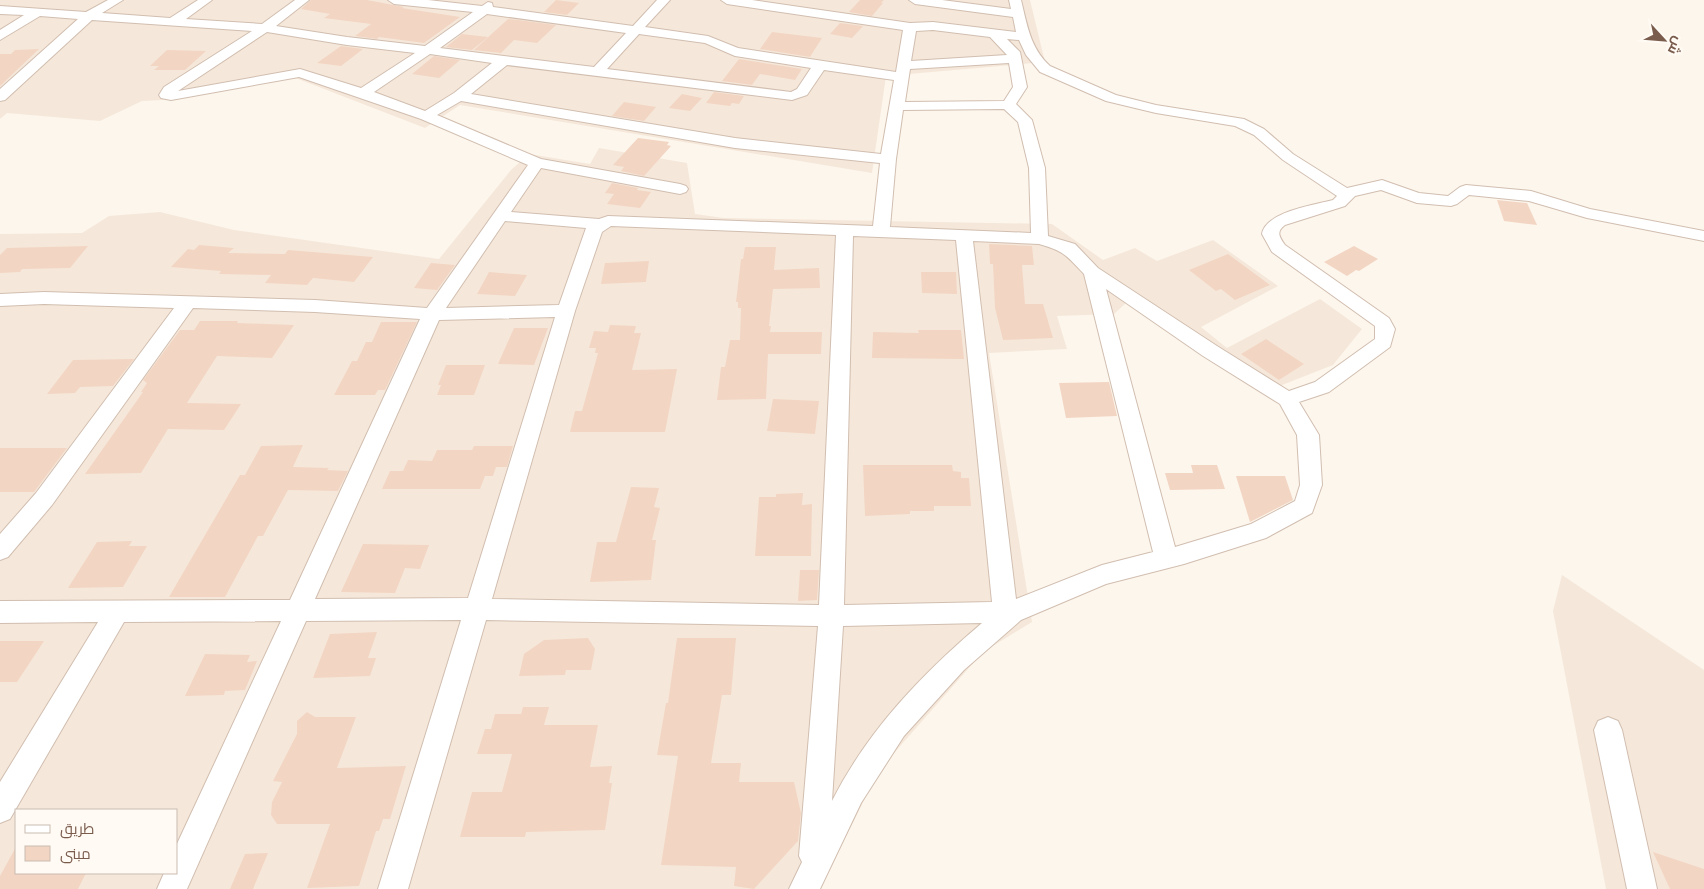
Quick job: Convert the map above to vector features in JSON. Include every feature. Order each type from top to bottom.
[{"type":"street","points":[[6,10],[32,0]]},
{"type":"street","points":[[0,97],[90,15],[117,0]]},
{"type":"street","points":[[174,21],[206,0]]},
{"type":"street","points":[[303,0],[265,28],[170,90],[166,95],[171,96],[300,73],[364,93],[426,116],[537,163],[680,190]]},
{"type":"street","points":[[394,0],[489,5],[708,40],[735,52],[820,65],[903,71],[1014,59]]},
{"type":"street","points":[[596,73],[664,0]]},
{"type":"street","points":[[727,0],[746,1],[910,27],[933,26],[1025,37]]},
{"type":"street","points":[[1015,0],[1028,47],[1038,64],[1059,76],[1111,98],[1136,105],[1239,122],[1259,132],[1288,157],[1345,193],[1382,185],[1417,198],[1451,201],[1466,190],[1531,196],[1546,199],[1588,214],[1704,236]]},
{"type":"street","points":[[910,27],[895,21],[908,4],[952,6],[1018,14]]},
{"type":"street","points":[[364,93],[428,50],[489,5]]},
{"type":"street","points":[[6,10],[265,28],[347,41],[596,73],[691,82],[792,96],[802,92],[820,65]]},
{"type":"street","points":[[2,32],[38,12]]},
{"type":"street","points":[[881,232],[888,159],[910,27]]},
{"type":"street","points":[[994,33],[1013,52],[1020,88],[1008,105]]},
{"type":"street","points":[[426,116],[459,96],[504,60]]},
{"type":"street","points":[[459,96],[735,143],[888,159]]},
{"type":"street","points":[[897,106],[1008,105],[1025,120],[1037,168],[1040,239]]},
{"type":"street","points":[[172,889],[432,314],[537,163]]},
{"type":"street","points":[[1287,399],[1322,387],[1382,342],[1386,335],[1385,326],[1382,322],[1278,248],[1270,234],[1271,228],[1279,221],[1339,203],[1346,198],[1345,193]]},
{"type":"street","points":[[499,216],[600,224]]},
{"type":"street","points":[[0,612],[296,612],[478,609],[831,616],[1009,612],[1102,575],[1258,531],[1304,507],[1311,485],[1308,435],[1287,399],[1210,351],[1092,272],[1069,248],[1040,239],[608,221],[600,224],[594,229],[566,311],[478,609],[393,889]]},
{"type":"street","points":[[814,866],[831,616],[845,230]]},
{"type":"street","points":[[964,235],[1009,612]]},
{"type":"street","points":[[1092,272],[1166,558]]},
{"type":"street","points":[[0,300],[44,298],[315,306],[432,314],[566,311]]},
{"type":"street","points":[[0,550],[44,499],[187,303]]},
{"type":"street","points":[[0,809],[117,612]]},
{"type":"street","points":[[804,889],[851,793],[894,727],[955,662],[1009,612]]},
{"type":"street","points":[[1608,730],[1642,889]]},
{"type":"shaded area","points":[[0,0],[1030,0],[1045,62],[886,76],[872,173],[460,105],[425,128],[293,77],[221,88],[163,100],[142,101],[100,121],[7,113],[0,119]]},
{"type":"shaded area","points":[[599,148],[687,163],[695,214],[724,218],[1052,224],[1103,260],[1135,248],[1157,261],[1213,240],[1278,286],[1201,327],[1227,348],[1320,299],[1362,329],[1333,365],[1262,393],[1127,302],[1114,314],[1057,316],[1067,349],[989,353],[1032,622],[983,652],[879,770],[820,889],[0,889],[0,234],[82,233],[109,216],[160,212],[234,230],[439,259],[511,170],[529,154],[590,164]]},
{"type":"shaded area","points":[[1562,575],[1704,670],[1704,889],[1606,889],[1553,611]]},
{"type":"building","points":[[311,0],[367,0],[404,7],[402,8],[460,17],[424,43],[379,37],[377,39],[355,36],[371,24],[324,18],[330,14],[301,9]]},
{"type":"building","points":[[556,0],[579,3],[567,15],[544,12]]},
{"type":"building","points":[[860,0],[884,0],[872,16],[849,12]]},
{"type":"building","points":[[508,19],[556,25],[537,43],[514,40],[501,53],[474,50]]},
{"type":"building","points":[[840,23],[863,26],[852,38],[830,34]]},
{"type":"building","points":[[772,32],[822,38],[810,57],[760,49]]},
{"type":"building","points":[[462,34],[488,37],[472,50],[446,47]]},
{"type":"building","points":[[341,46],[363,49],[341,66],[317,63]]},
{"type":"building","points":[[39,49],[0,86],[0,54],[11,54],[15,50]]},
{"type":"building","points":[[167,50],[206,51],[185,70],[154,70],[159,66],[150,66]]},
{"type":"building","points":[[434,56],[460,60],[439,78],[412,74]]},
{"type":"building","points":[[739,59],[802,69],[795,80],[760,74],[752,85],[722,81]]},
{"type":"building","points":[[714,92],[744,96],[739,104],[732,103],[730,106],[706,103]]},
{"type":"building","points":[[682,94],[702,98],[690,111],[669,108]]},
{"type":"building","points":[[624,102],[656,107],[644,121],[612,116]]},
{"type":"building","points":[[638,138],[669,142],[667,145],[671,146],[644,176],[621,171],[624,167],[613,165]]},
{"type":"building","points":[[612,183],[651,192],[640,208],[607,204],[614,194],[605,193]]},
{"type":"building","points":[[1497,200],[1527,203],[1537,225],[1504,221]]},
{"type":"building","points":[[989,244],[1032,246],[1034,265],[1022,265],[1025,304],[1043,304],[1053,338],[1003,340],[995,308],[993,264],[990,264]]},
{"type":"building","points":[[199,245],[234,248],[228,253],[285,254],[288,250],[373,257],[354,282],[313,278],[307,285],[265,283],[271,275],[219,274],[221,271],[171,267],[188,249],[194,250]]},
{"type":"building","points":[[88,246],[70,268],[22,269],[20,272],[0,273],[0,255],[7,248]]},
{"type":"building","points":[[1354,246],[1378,259],[1347,276],[1324,262]]},
{"type":"building","points":[[745,247],[776,247],[774,270],[819,268],[820,288],[773,289],[769,326],[771,326],[770,332],[822,332],[821,354],[768,354],[766,399],[717,400],[721,367],[725,367],[730,340],[740,340],[741,308],[738,308],[738,302],[736,302],[741,259],[743,259]]},
{"type":"building","points":[[1228,254],[1270,285],[1235,300],[1221,289],[1216,291],[1189,270]]},
{"type":"building","points":[[649,261],[646,282],[601,284],[605,263]]},
{"type":"building","points":[[431,263],[455,265],[437,290],[414,288]]},
{"type":"building","points":[[489,272],[527,275],[515,296],[477,294]]},
{"type":"building","points":[[921,272],[956,272],[957,294],[922,293]]},
{"type":"building","points":[[200,321],[238,321],[237,323],[294,325],[272,358],[217,356],[187,403],[241,404],[224,430],[168,429],[141,473],[85,474],[143,392],[141,392],[147,383],[143,380],[180,330],[194,330]]},
{"type":"building","points":[[381,322],[417,322],[385,390],[378,390],[375,395],[334,395],[352,361],[357,361],[366,342],[372,342]]},
{"type":"building","points":[[610,325],[636,326],[634,333],[641,333],[632,370],[677,369],[665,432],[570,432],[575,411],[582,411],[598,353],[595,353],[596,348],[589,348],[594,331],[608,332]]},
{"type":"building","points":[[514,328],[548,328],[534,365],[498,364]]},
{"type":"building","points":[[918,330],[961,330],[964,359],[872,358],[873,332],[919,333]]},
{"type":"building","points":[[1266,339],[1304,364],[1279,380],[1241,354]]},
{"type":"building","points":[[134,359],[113,386],[80,387],[75,393],[47,394],[73,360]]},
{"type":"building","points":[[446,365],[485,365],[474,395],[437,395],[441,385],[438,385]]},
{"type":"building","points":[[1109,382],[1117,416],[1066,418],[1059,383]]},
{"type":"building","points":[[773,399],[819,401],[815,434],[767,431]]},
{"type":"building","points":[[303,445],[293,467],[329,468],[327,470],[348,471],[338,491],[288,490],[263,536],[258,536],[225,597],[169,597],[240,475],[245,475],[261,446]]},
{"type":"building","points":[[474,446],[513,446],[507,467],[496,467],[493,476],[485,476],[480,489],[382,489],[390,471],[403,471],[408,460],[432,461],[437,450],[472,450]]},
{"type":"building","points":[[0,448],[67,448],[34,492],[0,492]]},
{"type":"building","points":[[863,465],[952,465],[953,471],[961,472],[961,478],[969,478],[971,506],[934,506],[934,511],[910,511],[910,514],[865,516]]},
{"type":"building","points":[[1191,465],[1217,465],[1225,489],[1170,490],[1165,473],[1193,473]]},
{"type":"building","points":[[1236,476],[1285,476],[1293,500],[1250,522]]},
{"type":"building","points":[[631,487],[659,488],[654,507],[660,508],[652,540],[656,540],[651,580],[590,582],[597,542],[616,542]]},
{"type":"building","points":[[803,493],[802,505],[812,504],[811,556],[755,556],[759,497],[776,497],[776,494]]},
{"type":"building","points":[[132,541],[129,546],[147,546],[123,587],[68,588],[97,542]]},
{"type":"building","points":[[363,544],[429,545],[420,569],[405,568],[395,593],[341,592]]},
{"type":"building","points":[[800,570],[819,570],[817,600],[798,601]]},
{"type":"building","points":[[377,632],[368,658],[376,658],[370,676],[313,678],[330,634]]},
{"type":"building","points":[[588,638],[595,649],[591,670],[566,670],[565,675],[519,676],[524,654],[544,640]]},
{"type":"building","points":[[677,638],[736,638],[731,695],[722,695],[711,763],[741,763],[739,782],[794,782],[801,813],[798,841],[754,889],[734,886],[736,867],[661,865],[678,756],[657,755],[666,703],[668,703]]},
{"type":"building","points":[[0,641],[44,641],[17,682],[0,682]]},
{"type":"building","points":[[205,654],[250,655],[247,662],[257,661],[245,690],[225,691],[224,695],[185,696]]},
{"type":"building","points":[[523,707],[549,707],[544,725],[598,725],[590,767],[612,766],[609,783],[612,783],[605,830],[526,832],[525,837],[460,837],[472,792],[502,792],[512,754],[477,754],[485,729],[491,729],[495,714],[521,714]]},
{"type":"building","points":[[307,712],[315,717],[356,717],[337,768],[406,766],[390,819],[383,819],[379,831],[376,831],[359,886],[307,888],[330,824],[277,824],[271,815],[272,802],[282,782],[273,781],[297,734],[297,721]]},
{"type":"building","points":[[15,849],[15,874],[86,874],[78,889],[0,889],[0,876]]},
{"type":"building","points":[[1653,852],[1704,869],[1704,889],[1670,889]]},
{"type":"building","points":[[268,853],[253,889],[230,889],[245,854]]}]
